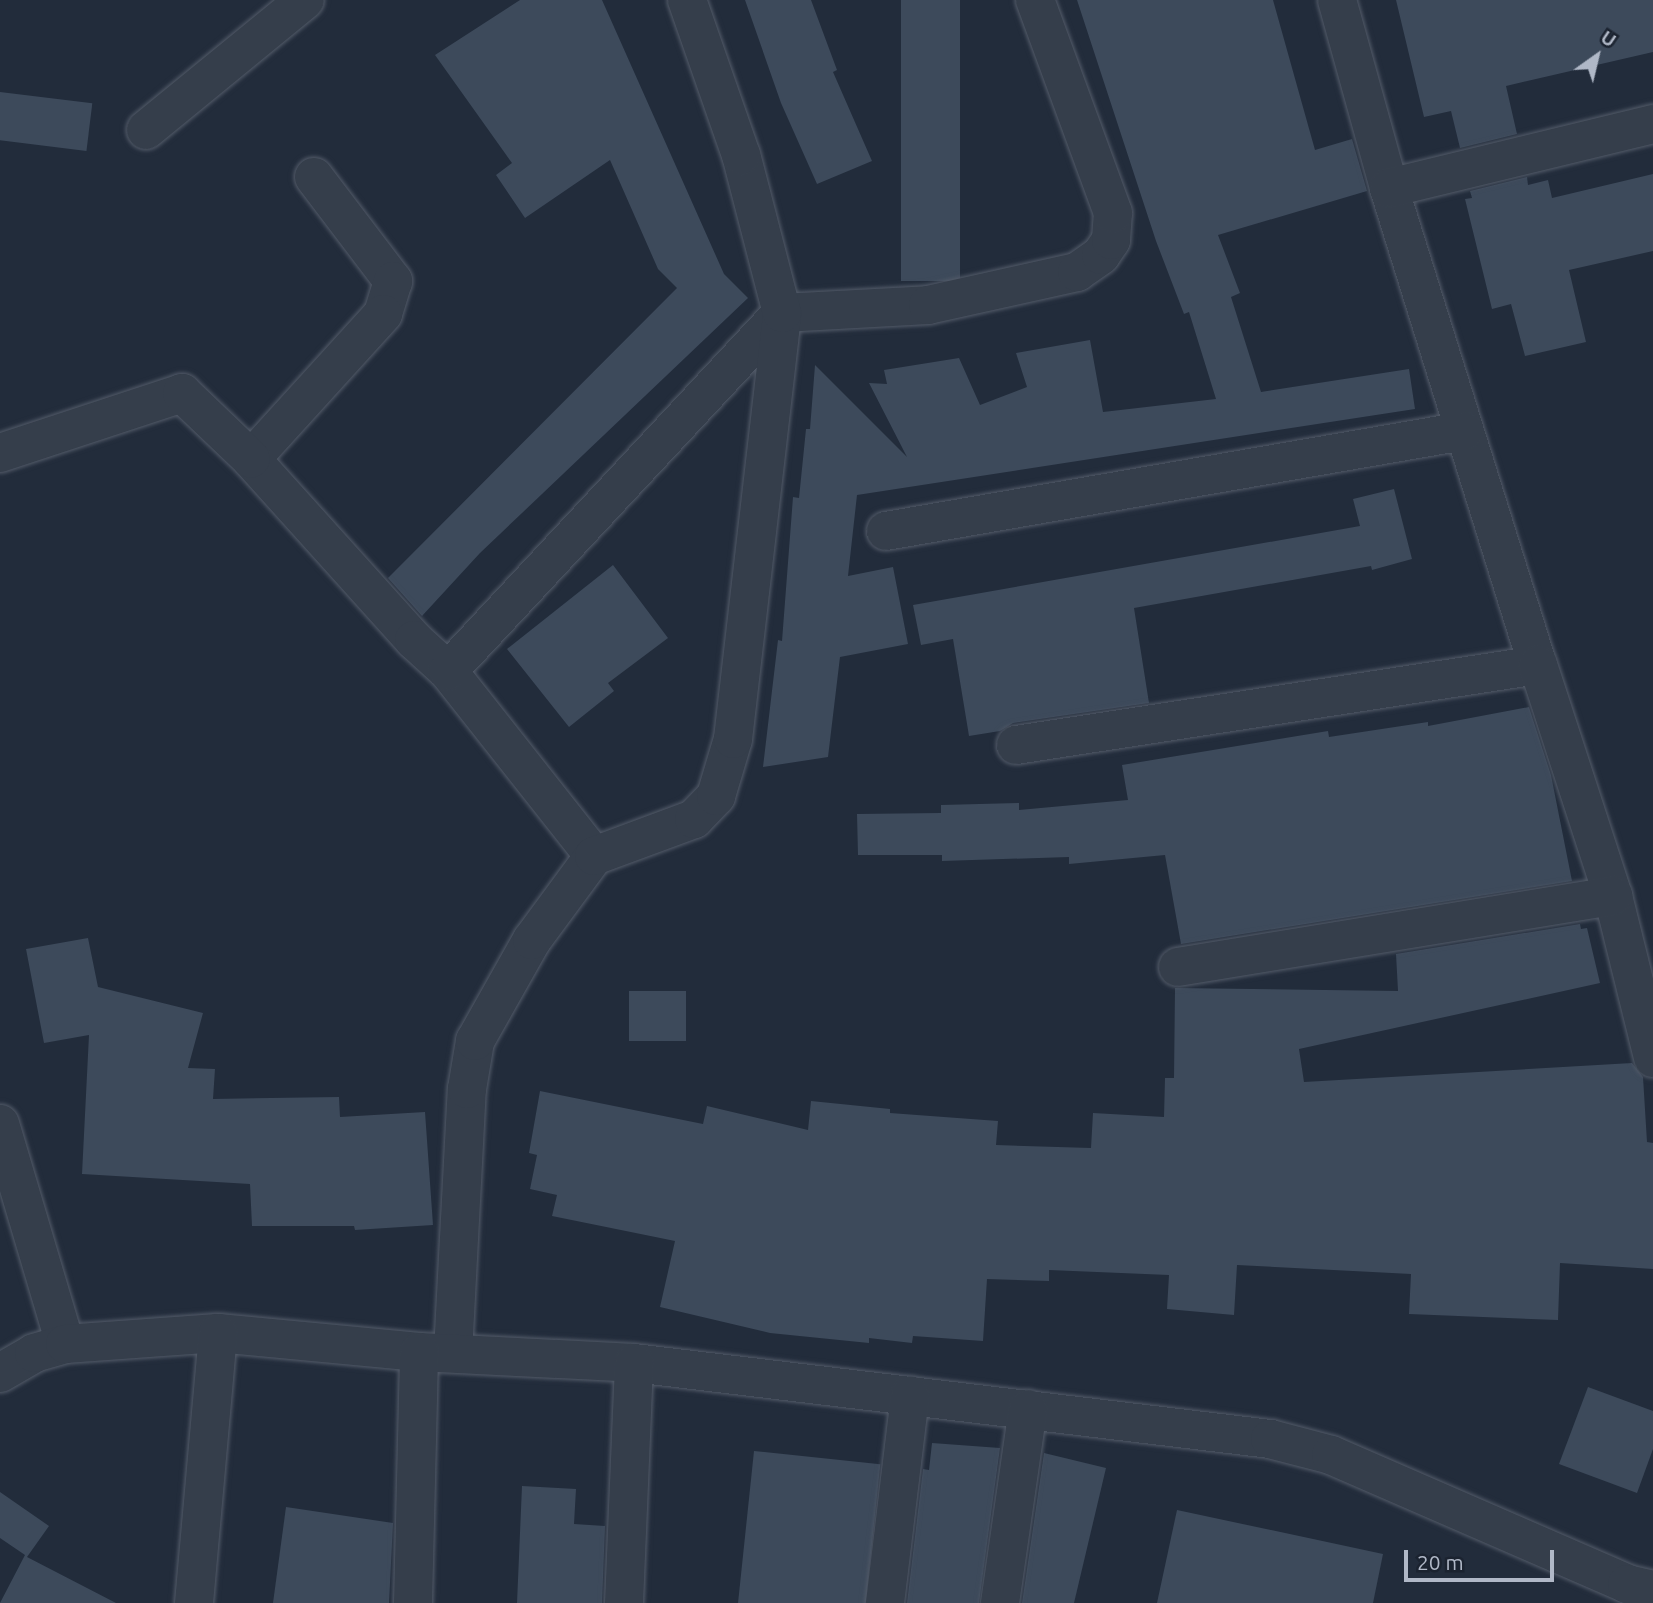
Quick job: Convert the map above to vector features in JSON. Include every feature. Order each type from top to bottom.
[{"type":"street","points":[[146,130],[264,13],[305,0]]},
{"type":"street","points":[[413,1603],[436,1352],[475,1041],[532,940],[594,856],[694,819],[716,796],[739,705],[782,313],[741,155],[687,0]]},
{"type":"street","points":[[448,671],[782,313],[928,305],[1077,272],[1101,255],[1111,240],[1112,213],[1035,0]]},
{"type":"street","points":[[1337,0],[1389,188],[1613,896],[1653,1058]]},
{"type":"street","points":[[1389,188],[1653,124]]},
{"type":"street","points":[[251,459],[383,314],[393,281],[314,177]]},
{"type":"street","points":[[0,453],[182,393],[251,459],[414,640],[448,671],[594,856]]},
{"type":"street","points":[[886,531],[1464,431]]},
{"type":"street","points":[[1016,745],[1538,665]]},
{"type":"street","points":[[1178,967],[1613,896]]},
{"type":"street","points":[[0,1124],[65,1344]]},
{"type":"street","points":[[194,1603],[218,1333]]},
{"type":"street","points":[[0,1373],[34,1353],[65,1344],[218,1333],[436,1352],[634,1363],[1269,1439],[1331,1455],[1627,1584],[1653,1590]]},
{"type":"street","points":[[624,1603],[634,1363]]},
{"type":"street","points":[[885,1603],[910,1395]]},
{"type":"street","points":[[1000,1603],[1028,1409]]},
{"type":"building","points":[[520,0],[602,0],[724,274],[748,298],[480,553],[422,616],[388,578],[677,288],[658,269],[610,160],[525,218],[496,175],[512,163],[435,55]]},
{"type":"building","points":[[745,0],[811,0],[837,70],[833,72],[872,161],[817,184],[781,103]]},
{"type":"building","points":[[901,0],[960,0],[960,281],[901,281]]},
{"type":"building","points":[[1077,0],[1273,0],[1315,150],[1352,139],[1367,191],[1218,235],[1240,293],[1231,297],[1261,392],[1409,369],[1415,409],[857,495],[848,576],[893,567],[908,644],[840,657],[828,757],[763,767],[778,640],[782,641],[793,497],[799,498],[806,429],[810,429],[815,365],[907,457],[869,383],[887,384],[884,370],[959,358],[980,405],[1027,387],[1016,353],[1090,340],[1103,412],[1216,399],[1189,312],[1184,314],[1156,241]]},
{"type":"building","points":[[1396,0],[1653,0],[1653,52],[1506,86],[1517,134],[1460,148],[1451,111],[1424,117]]},
{"type":"building","points":[[0,92],[92,103],[86,151],[0,140]]},
{"type":"building","points":[[1653,174],[1653,251],[1569,270],[1586,342],[1525,356],[1511,304],[1492,309],[1465,199],[1472,198],[1470,191],[1527,177],[1528,185],[1548,180],[1552,198]]},
{"type":"building","points":[[1394,489],[1412,559],[1372,570],[1371,566],[1134,608],[1149,703],[1013,723],[1000,731],[969,736],[953,639],[921,645],[913,605],[1360,526],[1353,499]]},
{"type":"building","points":[[613,565],[668,638],[608,683],[614,691],[569,727],[507,649]]},
{"type":"building","points":[[1529,707],[1551,775],[1572,881],[1181,944],[1165,855],[1069,864],[1069,857],[942,861],[942,855],[858,855],[857,814],[941,813],[941,805],[1019,803],[1019,810],[1128,800],[1122,765],[1328,731],[1329,737],[1428,722],[1428,726]]},
{"type":"building","points":[[1580,924],[1581,929],[1587,928],[1600,983],[1299,1049],[1304,1082],[1632,1063],[1643,1077],[1647,1142],[1653,1143],[1653,1269],[1560,1263],[1558,1320],[1409,1314],[1411,1274],[1237,1265],[1234,1315],[1167,1309],[1169,1275],[1049,1270],[1049,1281],[987,1279],[983,1341],[913,1336],[912,1343],[869,1338],[869,1343],[770,1333],[660,1307],[675,1241],[552,1216],[557,1195],[530,1189],[537,1155],[529,1153],[540,1091],[703,1124],[707,1106],[808,1130],[811,1101],[890,1109],[890,1113],[998,1121],[996,1145],[1091,1148],[1093,1113],[1164,1117],[1165,1078],[1174,1078],[1175,988],[1398,991],[1396,954]]},
{"type":"building","points":[[88,938],[98,987],[203,1013],[188,1068],[215,1069],[213,1099],[339,1097],[340,1117],[425,1112],[433,1225],[355,1230],[354,1226],[252,1226],[250,1184],[82,1174],[89,1035],[44,1043],[26,949]]},
{"type":"building","points":[[629,991],[686,991],[686,1041],[629,1041]]},
{"type":"building","points":[[1588,1387],[1653,1411],[1653,1449],[1637,1493],[1559,1464]]},
{"type":"building","points":[[932,1443],[1000,1448],[979,1603],[907,1603],[923,1469],[929,1470]]},
{"type":"building","points":[[754,1451],[880,1464],[866,1603],[738,1603]]},
{"type":"building","points":[[1044,1453],[1106,1468],[1074,1603],[1022,1603]]},
{"type":"building","points":[[522,1486],[576,1489],[574,1524],[605,1526],[602,1603],[517,1603]]},
{"type":"building","points":[[0,1492],[49,1526],[27,1557],[116,1603],[0,1603],[25,1555],[0,1538]]},
{"type":"building","points":[[286,1507],[393,1523],[389,1603],[273,1603]]},
{"type":"building","points":[[1177,1510],[1383,1554],[1373,1603],[1157,1603]]}]
